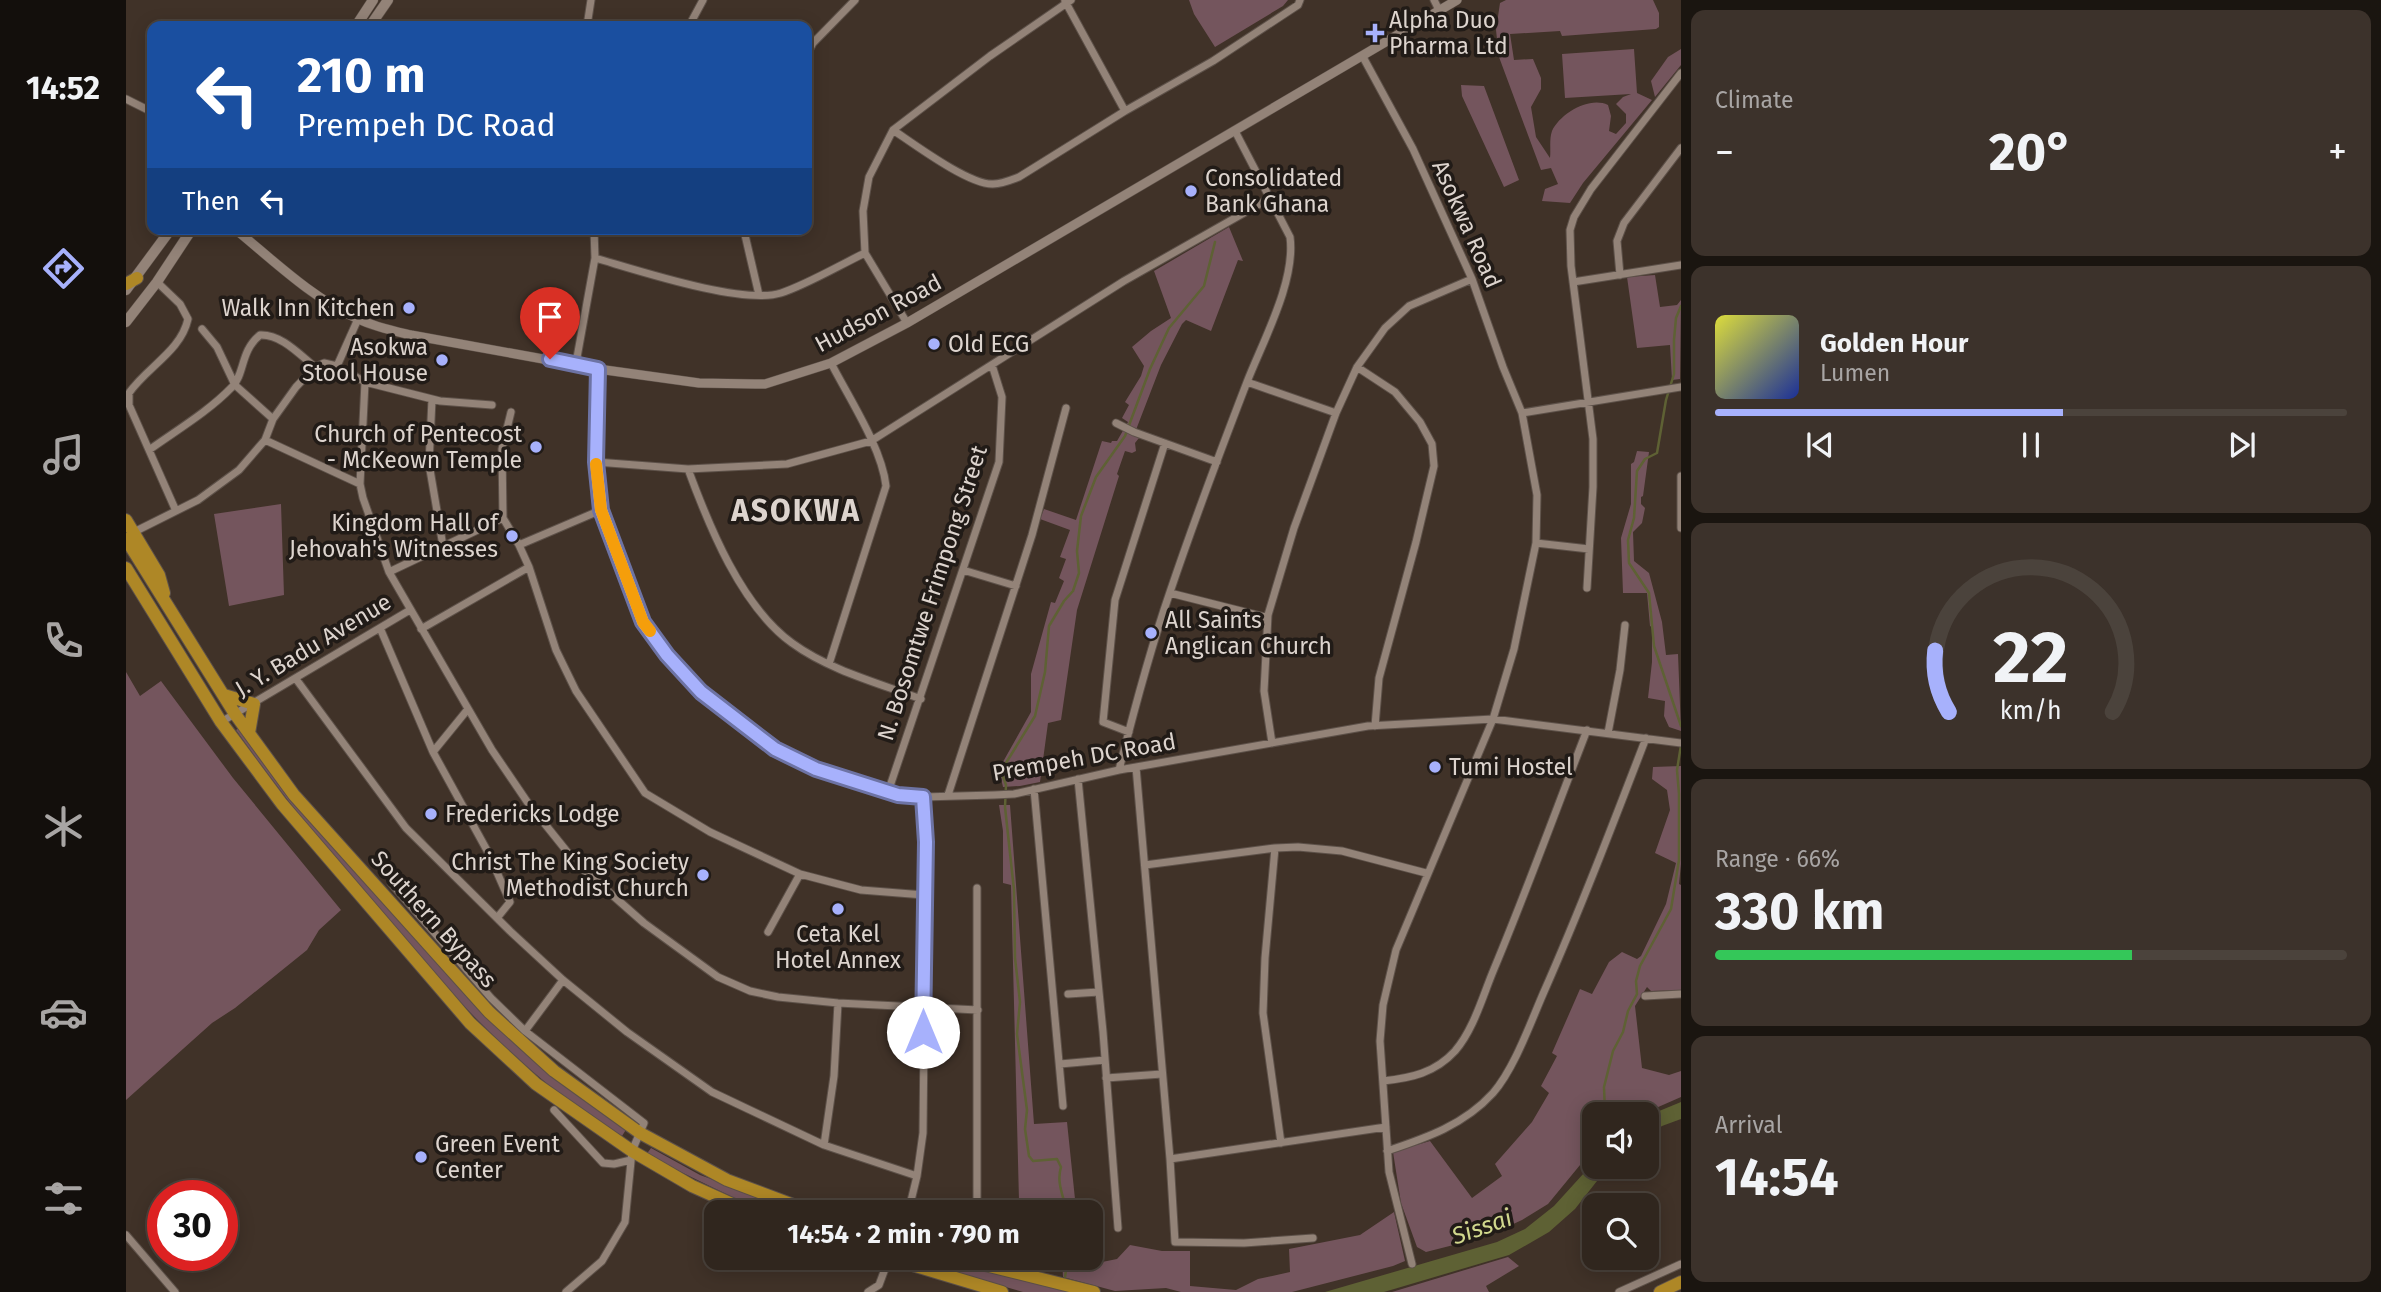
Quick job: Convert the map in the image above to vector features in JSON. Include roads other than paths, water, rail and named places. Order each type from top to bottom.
[{"type":"highway","points":[[126,520],[130,536],[159,575],[167,603]]},
{"type":"highway","name":"Southern Bypass","points":[[130,536],[147,572],[235,714],[294,795],[489,1012],[554,1071],[640,1133],[727,1180],[780,1200]]},
{"type":"highway","name":"Southern Bypass","points":[[126,568],[221,722],[282,804],[470,1023],[536,1084],[631,1156],[723,1200]]},
{"type":"highway","points":[[223,695],[254,704],[249,733]]},
{"type":"highway","points":[[929,1270],[1002,1292]]},
{"type":"highway","points":[[1010,1270],[1094,1292]]},
{"type":"highway","points":[[1660,1292],[1681,1282]]},
{"type":"main road","points":[[359,21],[373,0]]},
{"type":"main road","points":[[373,21],[388,0]]},
{"type":"main road","points":[[126,290],[166,235]]},
{"type":"main road","points":[[126,322],[188,235]]},
{"type":"street","points":[[588,21],[591,0]]},
{"type":"street","points":[[692,21],[703,0]]},
{"type":"street","points":[[812,45],[855,0]]},
{"type":"street","points":[[893,130],[967,176],[992,185],[1020,177],[1125,111],[1213,61],[1298,5],[1300,0]]},
{"type":"street","points":[[1434,0],[1439,10]]},
{"type":"street","name":"Hudson Road","points":[[242,235],[303,285],[358,319],[411,335],[598,369],[699,383],[765,384],[831,363],[907,323],[1457,0]]},
{"type":"street","points":[[907,323],[865,253],[863,211],[869,177],[893,130],[1068,1],[1125,111]]},
{"type":"street","name":"Asokwa Road","points":[[1363,57],[1413,149],[1472,279],[1522,413],[1537,495],[1536,543],[1514,649],[1493,719],[1426,873],[1388,978],[1380,1041],[1387,1152],[1394,1197],[1412,1264]]},
{"type":"street","points":[[1587,588],[1593,463],[1590,400],[1569,241],[1574,218],[1612,159],[1681,74]]},
{"type":"street","points":[[126,99],[147,110]]},
{"type":"street","points":[[1119,770],[1170,593],[1287,281],[1292,253],[1290,237],[1272,197],[1235,131]]},
{"type":"street","points":[[1620,275],[1617,241],[1624,223],[1681,148]]},
{"type":"street","points":[[596,462],[688,469],[787,464],[871,441],[1124,281],[1272,197]]},
{"type":"street","points":[[576,363],[595,258],[594,235]]},
{"type":"street","points":[[745,235],[760,295]]},
{"type":"street","points":[[595,258],[682,282],[734,293],[760,295],[781,293],[865,253]]},
{"type":"street","points":[[1573,282],[1681,265]]},
{"type":"street","points":[[1272,743],[1264,691],[1268,615],[1294,528],[1336,413],[1357,367],[1385,327],[1409,306],[1472,279]]},
{"type":"street","points":[[157,282],[180,304],[188,318],[185,331],[129,393],[129,405],[176,510]]},
{"type":"street","points":[[337,366],[358,319]]},
{"type":"street","points":[[202,329],[217,347],[235,385],[273,419]]},
{"type":"street","points":[[149,450],[235,385],[246,351],[260,335],[270,334],[315,367]]},
{"type":"street","points":[[130,536],[220,486],[239,470],[265,440],[273,419],[296,387],[315,367],[324,363],[337,366],[365,382],[432,399],[492,405]]},
{"type":"street","points":[[829,664],[886,486],[884,469],[831,363]]},
{"type":"street","name":"N. Bosomtwe Frimpong Street","points":[[888,792],[999,462],[1002,397],[992,365]]},
{"type":"street","points":[[1357,367],[1395,391],[1420,422],[1432,444],[1434,466],[1379,678],[1375,726]]},
{"type":"street","name":"Prempeh DC Road","points":[[598,369],[596,462],[601,510],[643,622],[667,655],[701,692],[775,749],[816,769],[898,795],[994,795],[1119,770],[1375,726],[1493,719],[1681,743]]},
{"type":"street","points":[[365,382],[360,484],[389,572],[468,709],[528,803],[577,864],[644,922],[718,977],[737,987],[778,997],[838,1003],[978,1010]]},
{"type":"street","points":[[1247,382],[1336,413]]},
{"type":"street","points":[[1522,413],[1679,387]]},
{"type":"street","points":[[432,399],[429,464],[443,546]]},
{"type":"street","points":[[948,795],[1032,535],[1066,408]]},
{"type":"street","points":[[511,412],[502,449],[503,518],[529,567],[556,650],[576,691],[645,793],[710,832],[800,874],[861,890],[924,895]]},
{"type":"street","points":[[1116,423],[1217,462]]},
{"type":"street","points":[[265,440],[360,484]]},
{"type":"street","points":[[1129,732],[1102,722],[1115,600],[1165,443]]},
{"type":"street","points":[[688,469],[705,515],[737,578],[791,643],[829,664],[921,699]]},
{"type":"street","points":[[1681,476],[1681,528]]},
{"type":"street","points":[[519,545],[601,510]]},
{"type":"street","points":[[389,572],[503,518]]},
{"type":"street","points":[[1536,543],[1589,549]]},
{"type":"street","points":[[421,629],[529,567]]},
{"type":"street","points":[[963,570],[1016,586]]},
{"type":"street","points":[[1170,593],[1265,617],[1268,615]]},
{"type":"street","name":"J. Y. Badu Avenue","points":[[221,722],[410,610]]},
{"type":"street","points":[[1608,733],[1625,625]]},
{"type":"street","points":[[380,628],[433,752],[489,855],[510,902],[497,918]]},
{"type":"street","points":[[296,679],[406,828],[563,980],[627,1032],[712,1092],[824,1145],[917,1176]]},
{"type":"street","points":[[433,752],[468,709]]},
{"type":"street","points":[[1383,1081],[1416,1076],[1429,1071],[1448,1057],[1463,1039],[1507,938],[1587,730]]},
{"type":"street","points":[[1387,1152],[1458,1122],[1482,1104],[1499,1085],[1521,1045],[1558,959],[1646,738]]},
{"type":"street","points":[[1136,767],[1175,1242],[1244,1243],[1313,1238]]},
{"type":"street","points":[[1078,779],[1118,1228]]},
{"type":"street","points":[[1034,789],[1063,1106]]},
{"type":"street","points":[[911,1200],[923,1133],[926,842],[923,797]]},
{"type":"street","points":[[1145,865],[1298,847],[1342,851],[1426,873]]},
{"type":"street","points":[[1275,848],[1265,958],[1264,1013],[1280,1143]]},
{"type":"street","points":[[768,932],[800,874]]},
{"type":"street","points":[[390,883],[491,998],[525,1031],[613,1101],[642,1120],[644,1126],[631,1156],[625,1222],[602,1261],[566,1292]]},
{"type":"street","points":[[977,888],[977,1200]]},
{"type":"street","points":[[525,1031],[563,980]]},
{"type":"street","points":[[1068,994],[1099,992]]},
{"type":"street","points":[[1645,996],[1681,994]]},
{"type":"street","points":[[824,1145],[834,1076],[838,1003]]},
{"type":"street","points":[[1060,1064],[1105,1060]]},
{"type":"street","points":[[1106,1078],[1162,1074]]},
{"type":"street","points":[[554,1110],[603,1163],[614,1164],[631,1156]]},
{"type":"street","points":[[1170,1159],[1387,1127]]},
{"type":"street","points":[[126,1235],[176,1292]]},
{"type":"street","points":[[1619,1292],[1681,1264]]},
{"type":"street","points":[[868,1292],[879,1285],[885,1270]]},
{"type":"waterway","points":[[1064,1200],[1060,1184],[1061,1167],[1057,1159],[1033,1161],[1029,1156],[1025,1129],[1027,1110],[1017,1034],[1020,1002],[1015,958],[1014,890],[1005,807],[1006,785],[1001,771],[1035,716],[1045,672],[1049,626],[1073,591],[1079,573],[1077,551],[1081,516],[1096,477],[1125,436],[1150,369],[1169,328],[1204,286],[1215,242]]},
{"type":"waterway","points":[[1681,306],[1676,318],[1674,374],[1666,400],[1657,453],[1645,459],[1637,471],[1634,518],[1628,540],[1629,563],[1649,593],[1654,646],[1681,726]]},
{"type":"waterway","points":[[1605,1102],[1604,1087],[1613,1051],[1637,994],[1636,981],[1640,966],[1671,909],[1679,860],[1677,770],[1681,745]]},
{"type":"waterway","points":[[1065,1277],[1066,1270]]},
{"type":"place","name":"Alpha Duo Pharma Ltd","points":[[1375,33]]},
{"type":"place","name":"Consolidated Bank Ghana","points":[[1191,191]]},
{"type":"place","name":"Walk Inn Kitchen","points":[[409,308]]},
{"type":"place","name":"Old ECG","points":[[934,344]]},
{"type":"place","name":"Asokwa Stool House","points":[[442,360]]},
{"type":"place","name":"Church of Pentecost - McKeown Temple","points":[[536,447]]},
{"type":"place","name":"Kingdom Hall of Jehovah's Witnesses","points":[[512,536]]},
{"type":"place","name":"All Saints Anglican Church","points":[[1151,633]]},
{"type":"place","name":"Tumi Hostel","points":[[1435,767]]},
{"type":"place","name":"Fredericks Lodge","points":[[431,814]]},
{"type":"place","name":"Christ The King Society Methodist Church","points":[[703,875]]},
{"type":"place","name":"Ceta Kel Hotel Annex","points":[[838,909]]},
{"type":"place","name":"Green Event Center","points":[[421,1157]]},
{"type":"district","name":"ASOKWA","points":[[796,511]]},
{"type":"water label","name":"Sissai","points":[[1482,1227]]}]
